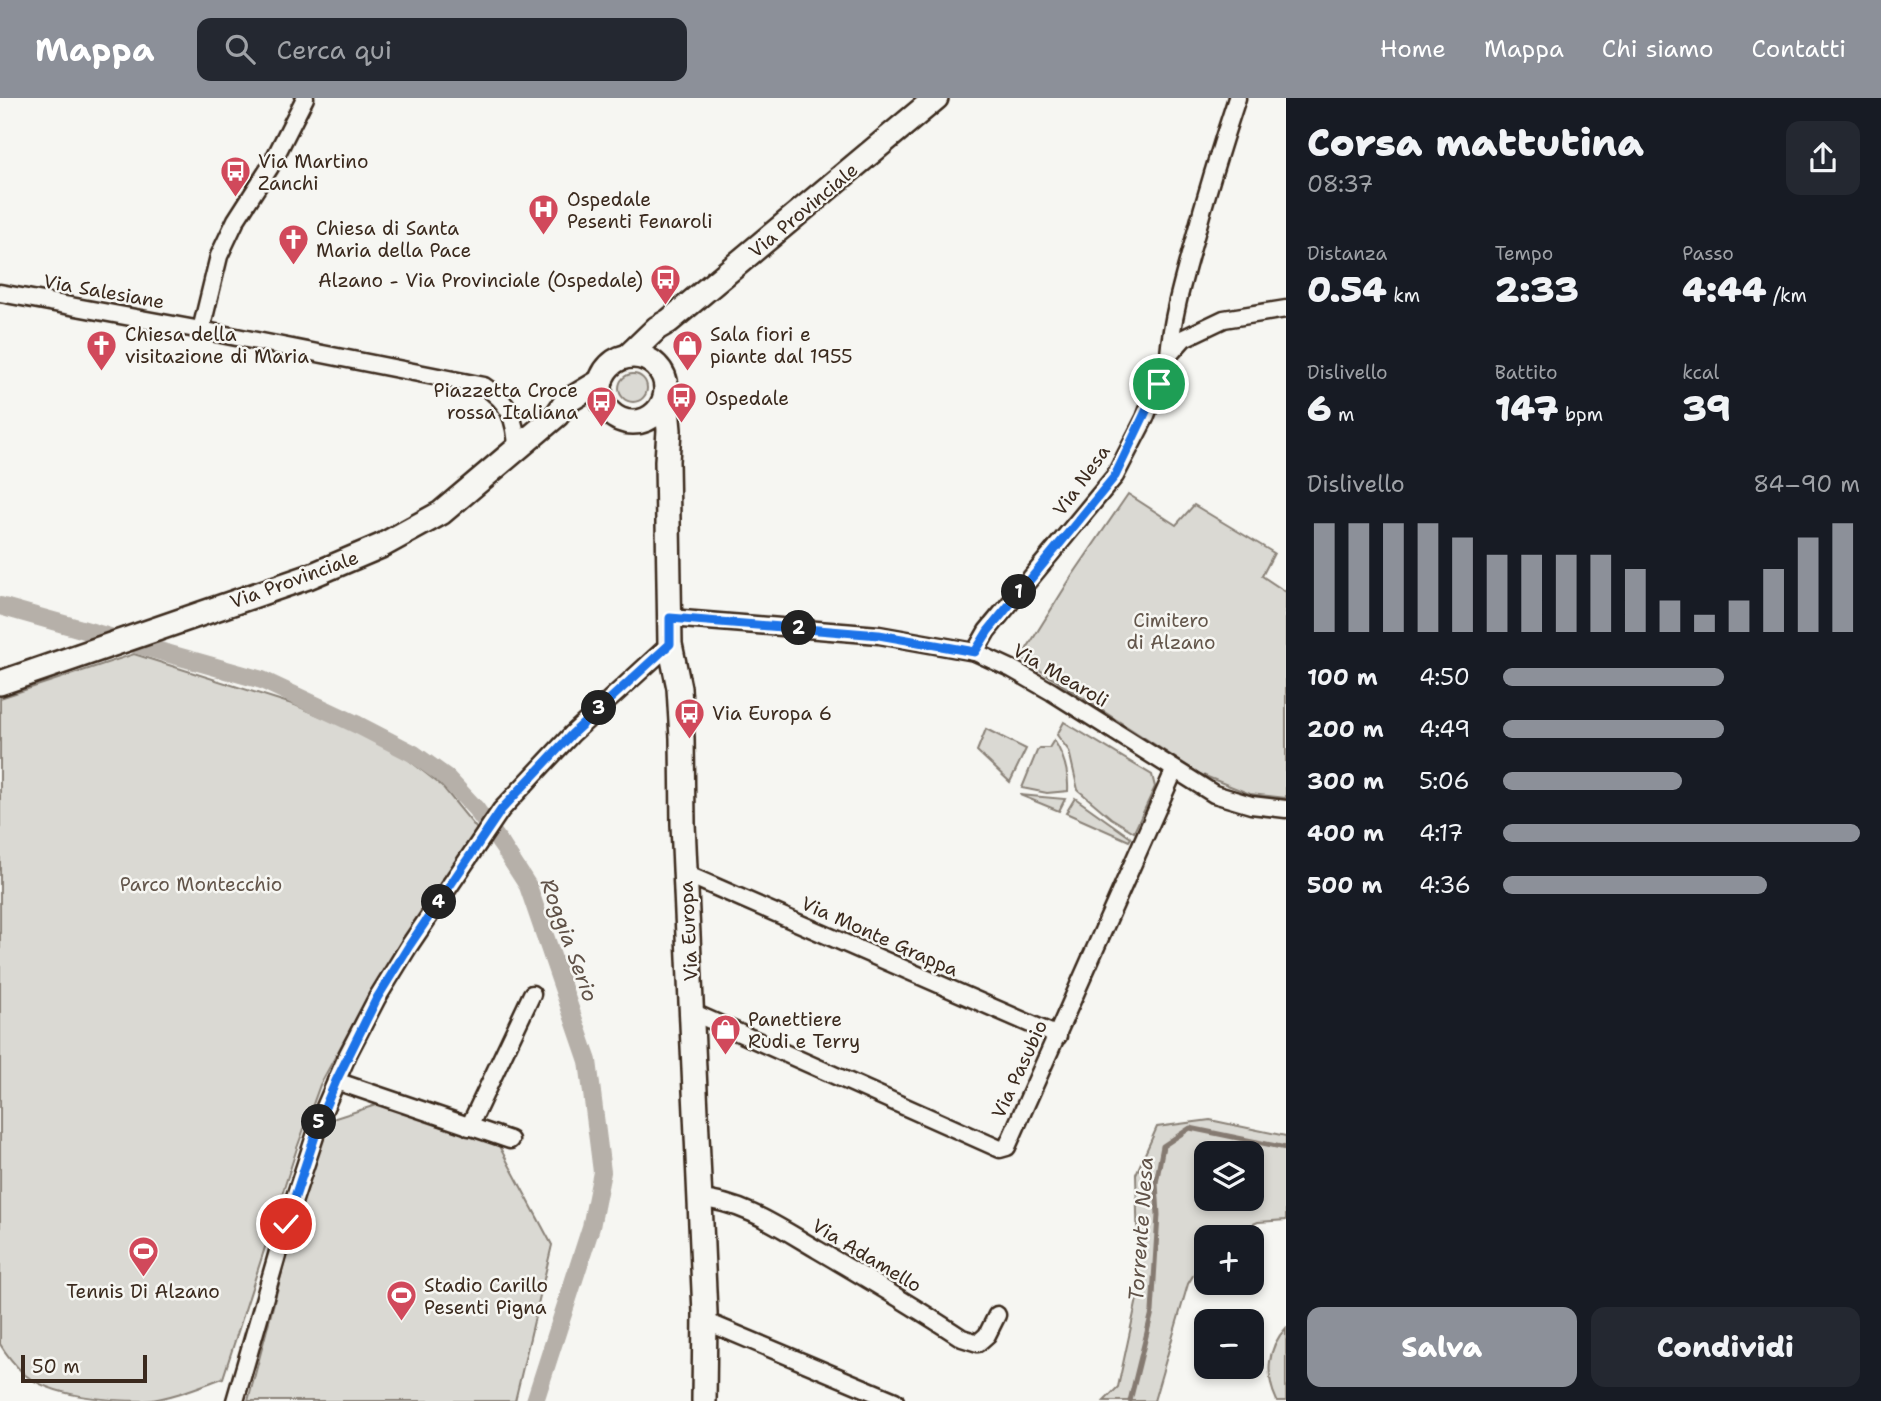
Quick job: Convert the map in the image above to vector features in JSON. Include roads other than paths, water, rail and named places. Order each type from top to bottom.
[{"type":"street","points":[[201,330],[219,256],[236,220],[270,167],[305,98]]},
{"type":"street","name":"Via Provinciale","points":[[628,356],[657,328],[669,321],[936,98]]},
{"type":"street","points":[[1169,355],[1171,331],[1182,285],[1213,169],[1237,98]]},
{"type":"street","points":[[1182,285],[1186,322],[1193,332]]},
{"type":"street","name":"Via Salesiane","points":[[0,293],[484,386],[505,402],[511,413],[515,423],[517,449]]},
{"type":"street","name":"Via Nesa","points":[[975,652],[988,631],[1115,476],[1144,418],[1169,355],[1184,338],[1224,319],[1286,309]]},
{"type":"street","points":[[663,373],[652,361],[636,356],[628,356],[611,365],[601,381],[601,395],[607,409],[619,418],[633,422],[650,417],[662,405],[667,389],[661,357],[669,321]]},
{"type":"street","name":"Via Provinciale","points":[[0,683],[309,578],[381,546],[441,513],[556,415],[566,402],[601,381]]},
{"type":"street","name":"Via Europa","points":[[666,397],[669,430],[667,461],[670,644],[679,688],[705,1321],[704,1401]]},
{"type":"street","name":"Via Provinciale","points":[[556,415],[586,408],[607,409]]},
{"type":"street","name":"Via Europa","points":[[633,422],[652,433],[667,461]]},
{"type":"street","name":"Via Mearoli","points":[[670,618],[879,635],[975,652],[1012,668],[1214,794],[1251,805],[1286,809]]},
{"type":"street","points":[[236,1401],[286,1224],[323,1112],[377,998],[501,810],[572,734],[670,644]]},
{"type":"street","name":"Via Pasubio","points":[[692,1012],[1000,1149],[1007,1147],[1174,771]]},
{"type":"street","name":"Via Monte Grappa","points":[[686,874],[1058,1036]]},
{"type":"street","points":[[469,1126],[532,994]]},
{"type":"street","points":[[336,1081],[510,1140]]},
{"type":"street","name":"Via Adamello","points":[[699,1199],[712,1199],[738,1208],[778,1227],[962,1338],[978,1343],[987,1335],[997,1315]]},
{"type":"street","points":[[705,1321],[895,1401]]},
{"type":"waterway","name":"Roggia Serio","points":[[0,606],[262,680],[358,725],[414,754],[446,777],[476,809],[503,847],[528,886],[588,1061],[602,1172],[591,1227],[535,1401]]},
{"type":"waterway","name":"Torrente Nesa","points":[[1130,1401],[1152,1312],[1158,1215],[1156,1183],[1163,1146],[1190,1128],[1286,1148]]},
{"type":"place","name":"Via Martino Zanchi","points":[[235,199]]},
{"type":"place","name":"Ospedale Pesenti Fenaroli","points":[[544,237]]},
{"type":"place","name":"Chiesa di Santa Maria della Pace","points":[[293,266]]},
{"type":"place","name":"Alzano - Via Provinciale (Ospedale)","points":[[666,307]]},
{"type":"place","name":"Chiesa della visitazione di Maria","points":[[102,372]]},
{"type":"place","name":"Sala fiori e piante dal 1955","points":[[687,372]]},
{"type":"place","name":"Ospedale","points":[[682,425]]},
{"type":"place","name":"Piazzetta Croce rossa Italiana","points":[[601,428]]},
{"type":"place","name":"Via Europa 6","points":[[689,740]]},
{"type":"place","name":"Panettiere Rudi e Terry","points":[[725,1057]]},
{"type":"place","name":"Tennis Di Alzano","points":[[143,1279]]},
{"type":"place","name":"Stadio Carillo Pesenti Pigna","points":[[401,1323]]},
{"type":"park label","name":"Cimitero di Alzano","points":[[1171,631]]},
{"type":"park label","name":"Parco Montecchio","points":[[201,884]]}]
